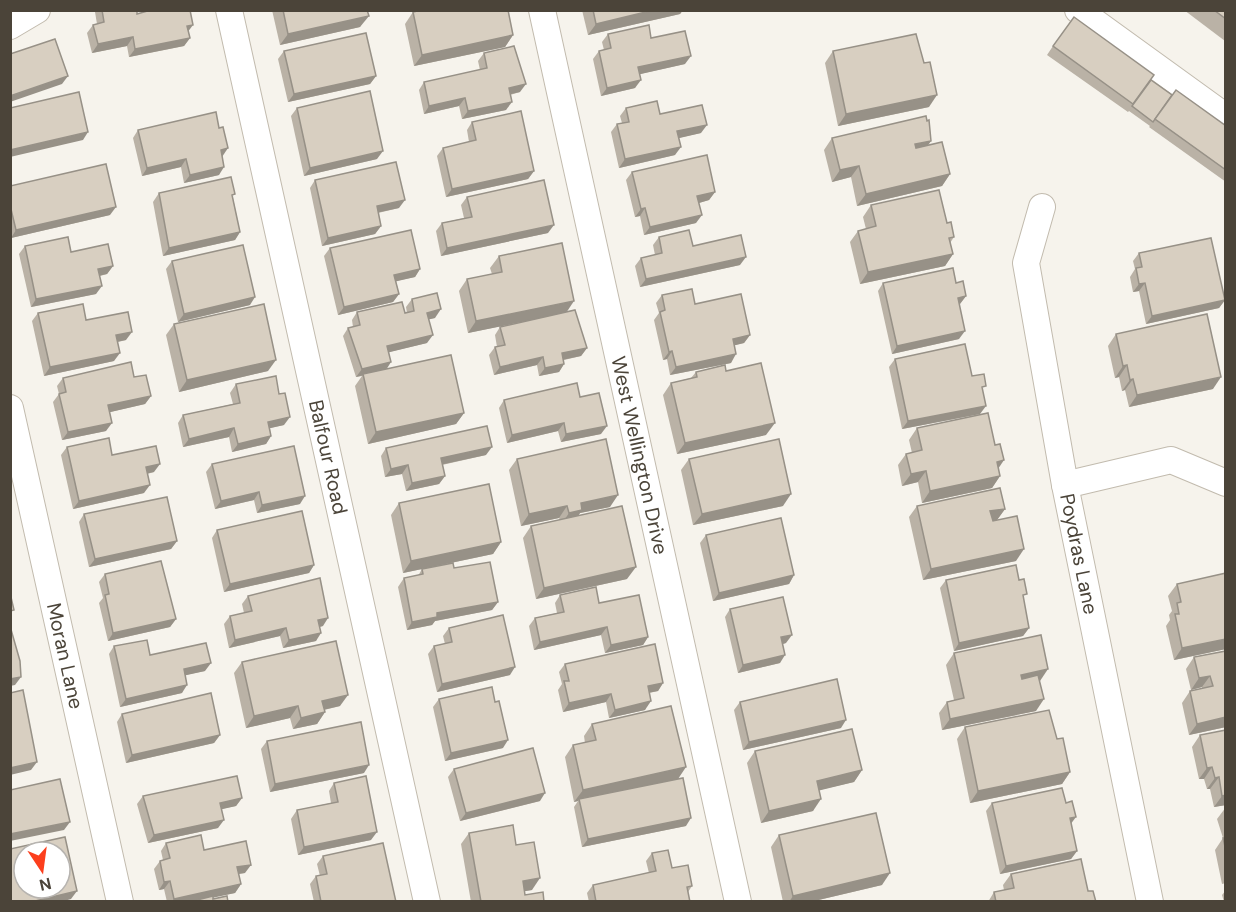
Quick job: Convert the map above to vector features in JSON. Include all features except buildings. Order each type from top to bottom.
[{"type":"street","points":[[10,26],[37,10]]},
{"type":"street","name":"Balfour Road","points":[[229,10],[427,902]]},
{"type":"street","name":"West Wellington Drive","points":[[542,10],[738,902]]},
{"type":"street","points":[[1078,10],[1226,117]]},
{"type":"street","name":"Poydras Lane","points":[[1042,207],[1026,263],[1065,485],[1150,902]]},
{"type":"street","name":"Moran Lane","points":[[10,408],[120,902]]},
{"type":"street","points":[[1065,485],[1171,460],[1226,483]]}]
